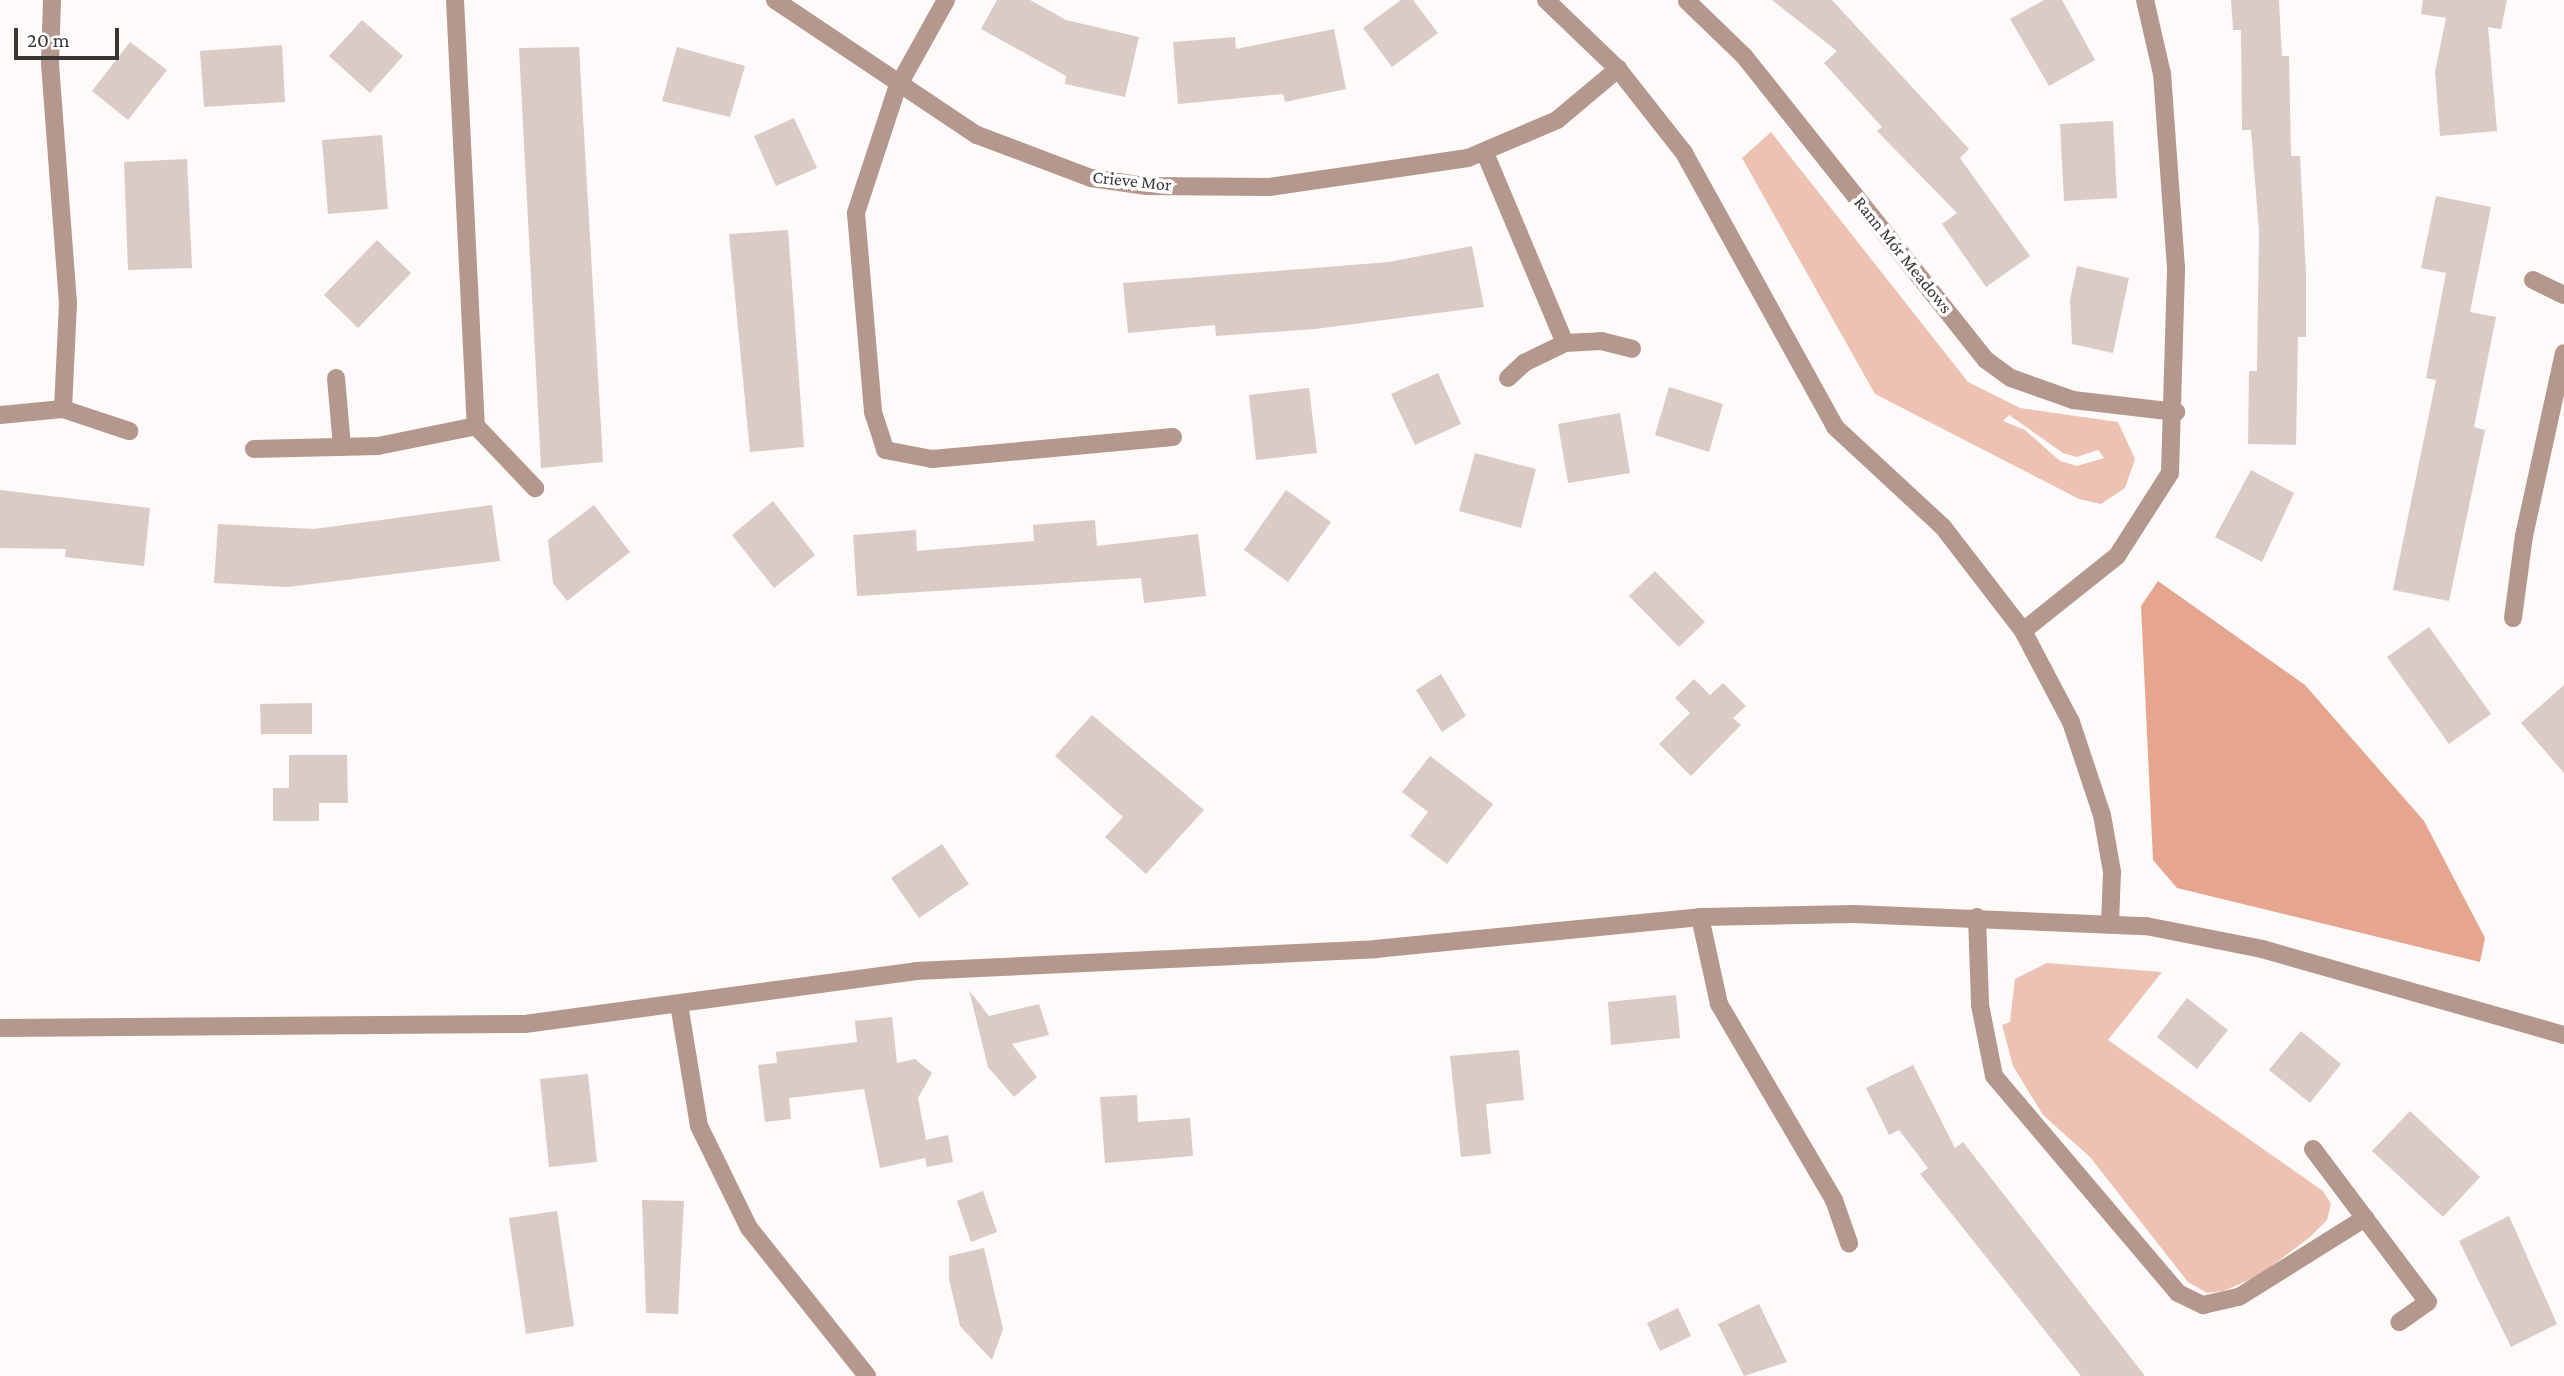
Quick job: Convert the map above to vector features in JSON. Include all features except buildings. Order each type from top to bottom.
[{"type":"street","points":[[52,0],[50,64],[68,303],[63,409]]},
{"type":"street","points":[[455,0],[476,426],[535,488]]},
{"type":"street","name":"Crieve Mor","points":[[775,0],[897,88],[977,135],[1091,178],[1146,186],[1269,187],[1485,153],[1557,120],[1618,69]]},
{"type":"street","points":[[946,0],[897,88],[856,213],[873,412],[885,450],[932,458],[1173,437]]},
{"type":"street","points":[[1546,0],[1618,69],[1684,153],[1835,427],[1943,527],[2023,631],[2071,722],[2102,815],[2112,872],[2110,924]]},
{"type":"street","points":[[2023,631],[2116,556],[2170,472],[2176,412],[2176,268],[2164,101],[2145,0]]},
{"type":"street","name":"Rann Mór Meadows","points":[[1687,1],[1744,56],[1986,360],[2011,378],[2073,400],[2176,412]]},
{"type":"street","points":[[1485,153],[1565,343]]},
{"type":"street","points":[[2533,280],[2564,295]]},
{"type":"street","points":[[1508,379],[1524,363],[1565,343],[1601,341],[1632,349]]},
{"type":"street","points":[[2513,618],[2524,536],[2564,354]]},
{"type":"street","points":[[336,378],[342,447]]},
{"type":"street","points":[[0,415],[63,409],[129,431]]},
{"type":"street","points":[[254,449],[342,447],[476,426]]},
{"type":"street","points":[[1977,917],[1980,1005],[1994,1076],[2179,1293],[2203,1305],[2239,1297],[2365,1218]]},
{"type":"street","points":[[0,1028],[525,1024],[916,971],[1375,948],[1700,918],[1977,917],[2110,924],[2262,949],[2564,1035]]},
{"type":"street","points":[[1700,918],[1719,1004],[1834,1200],[1849,1242]]},
{"type":"street","points":[[679,1004],[699,1126],[749,1228],[867,1376]]},
{"type":"street","points":[[2313,1149],[2428,1302],[2399,1322]]},
{"type":"shaded area","points":[[1771,132],[1968,382],[2020,408],[2118,422],[2135,459],[2125,488],[2101,504],[2079,499],[1875,394],[1742,158]],"holes":[[[2009,415],[2063,453],[2077,457],[2098,450],[2104,458],[2077,466],[2060,461],[2025,430],[2003,421]]]},
{"type":"shaded area","points":[[2158,581],[2305,685],[2424,821],[2485,938],[2480,962],[2177,888],[2153,860],[2141,606]]},
{"type":"shaded area","points":[[2047,963],[2162,972],[2108,1040],[2323,1191],[2331,1204],[2327,1220],[2310,1237],[2259,1276],[2223,1291],[2207,1293],[2188,1282],[2090,1157],[2043,1115],[2013,1066],[2002,1025],[2010,1022],[2015,979]]}]
